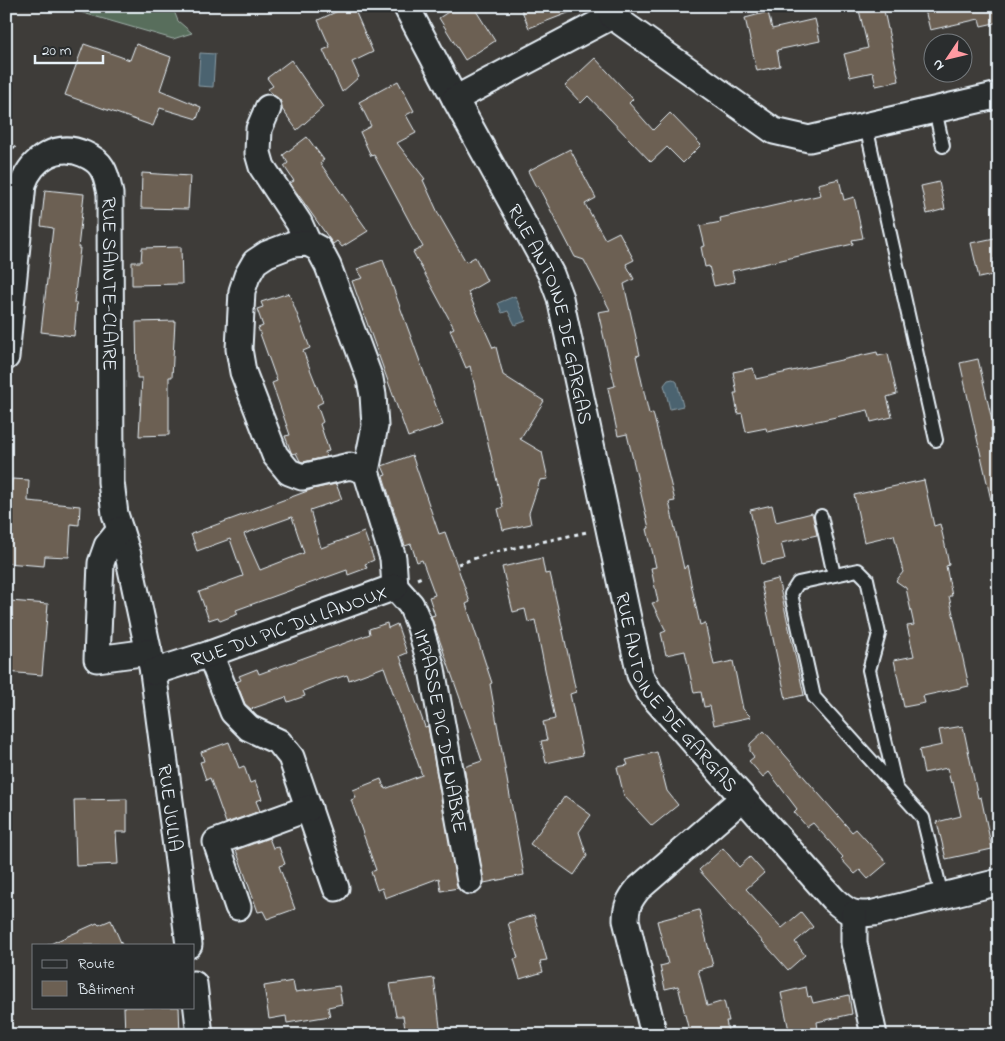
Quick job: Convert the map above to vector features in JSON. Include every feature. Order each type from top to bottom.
[{"type":"street","name":"RUE ANTOINE DE GARGAS","points":[[406,6],[551,274],[560,298],[640,675],[650,694],[833,899],[844,910],[854,914]]},
{"type":"street","points":[[455,99],[612,11],[774,131],[809,139],[999,95]]},
{"type":"street","name":"RUE DU PIC DU LANOUX","points":[[120,530],[107,546],[102,563],[97,659],[151,662],[210,654],[395,587],[393,558],[366,471],[375,426],[370,379],[328,266],[319,249],[308,243],[299,222],[262,167],[258,153],[259,129],[268,108]]},
{"type":"street","name":"RUE SAINTE-CLAIRE","points":[[6,357],[23,184],[26,174],[33,164],[50,153],[67,149],[81,152],[92,157],[101,167],[107,179],[110,194],[111,482],[115,514],[128,555],[151,662]]},
{"type":"street","points":[[308,243],[293,244],[267,254],[255,262],[247,276],[242,292],[239,349],[243,372],[275,455],[289,472],[302,477],[350,466],[366,471]]},
{"type":"street","name":"IMPASSE PIC DE NABRE","points":[[395,587],[411,605],[419,624],[432,669],[470,881]]},
{"type":"street","points":[[210,654],[233,712],[248,728],[279,742],[291,757],[336,888]]},
{"type":"street","name":"RUE JULIA","points":[[151,662],[189,944]]},
{"type":"street","points":[[654,1035],[626,920],[626,909],[630,899],[638,889],[743,798]]},
{"type":"street","points":[[238,907],[216,842],[308,808]]},
{"type":"street","points":[[874,1035],[854,943],[854,914],[874,913],[999,882]]},
{"type":"street","points":[[195,992],[200,1035]]},
{"type":"lane","points":[[934,110],[943,146]]},
{"type":"lane","points":[[866,126],[936,440]]},
{"type":"lane","points":[[821,516],[834,575]]},
{"type":"lane","points":[[896,787],[869,670],[879,634],[867,579],[858,570],[798,583],[791,594],[814,697],[923,818],[942,896]]},
{"type":"path","points":[[458,564],[491,554],[610,528]]},
{"type":"green space","points":[[59,6],[172,6],[178,21],[192,33],[173,39]]},
{"type":"water","points":[[200,53],[215,54],[213,87],[198,86]]},
{"type":"water","points":[[515,296],[526,321],[515,325],[508,311],[502,313],[498,303]]},
{"type":"water","points":[[673,379],[677,382],[683,406],[670,409],[664,385],[668,380]]},
{"type":"building","points":[[353,6],[373,52],[352,62],[359,77],[342,92],[323,50],[330,47],[318,20]]},
{"type":"building","points":[[457,6],[473,6],[495,41],[465,60],[439,18]]},
{"type":"building","points":[[520,6],[581,6],[581,8],[529,28]]},
{"type":"building","points":[[858,6],[883,6],[899,81],[876,86],[873,72],[850,77],[844,54],[868,48]]},
{"type":"building","points":[[924,6],[999,6],[999,22],[981,26],[979,19],[930,30]]},
{"type":"building","points":[[768,12],[772,29],[815,19],[820,41],[777,50],[780,66],[757,71],[745,18]]},
{"type":"building","points":[[84,44],[130,60],[136,44],[171,57],[160,90],[201,107],[197,119],[160,108],[153,126],[65,95]]},
{"type":"building","points":[[595,58],[633,99],[629,103],[653,130],[670,113],[701,145],[683,163],[667,147],[651,162],[588,96],[581,103],[565,86]]},
{"type":"building","points":[[291,60],[323,107],[297,130],[282,109],[280,100],[268,89],[273,86],[267,78]]},
{"type":"building","points":[[398,81],[414,111],[406,115],[416,133],[397,143],[425,179],[423,180],[439,215],[466,262],[475,257],[487,281],[468,292],[493,348],[496,347],[503,375],[544,401],[520,439],[542,452],[548,479],[540,480],[529,513],[531,524],[503,530],[498,509],[503,507],[470,366],[466,368],[450,330],[454,328],[413,252],[423,247],[374,155],[371,156],[360,132],[371,126],[359,102]]},
{"type":"building","points":[[307,137],[324,160],[320,163],[368,231],[342,247],[337,241],[333,244],[290,183],[294,181],[284,166],[288,163],[283,155]]},
{"type":"building","points":[[570,149],[596,198],[585,204],[605,239],[619,232],[634,260],[626,264],[634,279],[624,284],[640,355],[636,356],[649,414],[653,413],[675,501],[669,502],[684,569],[687,565],[700,625],[705,623],[714,665],[733,661],[743,709],[751,717],[714,725],[710,706],[704,707],[701,692],[694,693],[685,651],[666,655],[661,633],[666,631],[652,603],[658,602],[651,568],[656,567],[647,529],[649,528],[627,434],[618,436],[608,388],[615,386],[598,312],[610,310],[584,260],[575,257],[538,186],[536,187],[528,171]]},
{"type":"building","points":[[142,173],[190,176],[188,209],[141,208]]},
{"type":"building","points":[[839,179],[844,200],[854,197],[863,238],[852,240],[853,244],[732,271],[735,282],[714,286],[709,266],[705,267],[701,247],[705,246],[700,226],[721,222],[720,218],[821,195],[818,184]]},
{"type":"building","points":[[939,182],[945,209],[927,214],[921,186]]},
{"type":"building","points":[[45,190],[84,194],[74,303],[77,303],[74,336],[41,332],[53,228],[41,226]]},
{"type":"building","points":[[999,237],[999,258],[993,259],[997,274],[979,278],[971,243]]},
{"type":"building","points":[[181,247],[182,284],[132,285],[132,262],[141,262],[142,248]]},
{"type":"building","points":[[383,260],[443,425],[408,437],[352,281],[363,278],[357,269]]},
{"type":"building","points":[[289,293],[310,348],[303,351],[323,402],[317,405],[323,422],[320,424],[329,451],[325,452],[326,457],[303,462],[300,461],[296,453],[292,454],[285,436],[290,435],[272,383],[277,381],[258,328],[263,326],[257,309],[263,307],[261,302]]},
{"type":"building","points":[[175,321],[172,377],[169,377],[169,435],[139,436],[142,378],[137,378],[136,322]]},
{"type":"building","points":[[877,352],[878,356],[888,354],[897,394],[887,397],[892,417],[871,422],[868,410],[767,432],[766,428],[746,432],[742,413],[738,414],[733,372],[753,368],[756,379]]},
{"type":"building","points":[[978,359],[999,451],[999,500],[991,500],[960,363]]},
{"type":"building","points":[[412,455],[439,534],[445,532],[470,602],[466,604],[492,683],[490,684],[524,875],[484,883],[464,767],[482,761],[431,616],[435,615],[429,597],[435,595],[422,560],[417,562],[411,544],[405,546],[383,476],[386,475],[382,466]]},
{"type":"building","points":[[12,479],[29,480],[28,501],[80,506],[79,525],[71,524],[69,557],[45,556],[44,566],[6,563],[6,541]]},
{"type":"building","points":[[924,480],[934,526],[940,524],[945,545],[949,565],[946,566],[952,596],[949,596],[969,686],[923,696],[925,703],[904,707],[894,660],[914,656],[907,626],[914,625],[906,588],[896,581],[903,572],[894,535],[864,542],[854,495]]},
{"type":"building","points":[[336,484],[342,499],[310,510],[321,548],[364,532],[374,560],[365,564],[367,568],[348,575],[347,570],[236,610],[238,614],[220,621],[218,617],[209,620],[199,592],[243,576],[230,539],[197,551],[191,534],[313,489]],"holes":[[[292,517],[304,553],[260,570],[244,534]]]},
{"type":"building","points":[[772,505],[776,522],[812,513],[817,535],[781,543],[785,559],[762,564],[750,510]]},
{"type":"building","points":[[542,558],[545,574],[550,573],[576,692],[570,694],[583,755],[546,763],[541,741],[547,740],[543,722],[555,719],[535,620],[528,622],[525,609],[513,612],[502,567]]},
{"type":"building","points":[[778,579],[804,695],[786,699],[761,583]]},
{"type":"building","points":[[10,601],[48,604],[42,675],[6,672],[6,621],[8,621]]},
{"type":"building","points":[[387,623],[388,628],[397,624],[407,653],[400,656],[425,727],[428,726],[458,888],[441,891],[439,878],[385,898],[382,888],[377,890],[371,872],[376,870],[351,800],[356,798],[353,790],[381,779],[385,789],[422,775],[384,667],[349,680],[347,675],[328,681],[303,691],[305,696],[288,702],[286,697],[251,709],[245,704],[236,682],[241,680],[239,676],[257,669],[259,674],[370,634],[369,629]]},
{"type":"building","points":[[963,726],[978,798],[981,797],[992,849],[946,859],[937,822],[961,816],[953,782],[951,783],[947,768],[924,773],[919,750],[942,745],[939,730]]},
{"type":"building","points":[[764,731],[852,832],[856,829],[887,863],[868,879],[860,870],[855,874],[841,859],[843,857],[813,823],[807,827],[794,812],[797,809],[769,772],[763,777],[749,761],[754,757],[750,751],[750,744]]},
{"type":"building","points":[[229,742],[239,768],[244,766],[250,783],[255,781],[262,799],[256,801],[260,811],[226,823],[210,778],[206,780],[200,762],[204,761],[201,752]]},
{"type":"building","points":[[657,752],[667,791],[678,805],[652,826],[624,796],[617,767],[628,765],[626,760]]},
{"type":"building","points":[[565,796],[591,815],[579,832],[587,856],[574,875],[530,844]]},
{"type":"building","points":[[127,799],[127,832],[116,832],[118,864],[76,866],[74,800]]},
{"type":"building","points":[[269,838],[273,848],[279,847],[285,864],[279,866],[295,909],[267,919],[263,911],[258,912],[236,850]]},
{"type":"building","points":[[723,848],[739,867],[750,857],[764,873],[746,889],[782,928],[801,912],[813,927],[795,942],[805,955],[788,970],[699,870]]},
{"type":"building","points":[[699,910],[713,966],[698,970],[707,1006],[724,1001],[729,1021],[726,1021],[729,1035],[690,1035],[678,986],[665,989],[660,966],[668,964],[657,921]]},
{"type":"building","points":[[534,915],[547,960],[540,961],[543,972],[520,979],[514,959],[518,958],[508,923]]},
{"type":"building","points":[[111,920],[122,944],[50,944],[97,923],[99,925]]},
{"type":"building","points":[[434,978],[441,1035],[406,1035],[403,1016],[396,1016],[390,984]]},
{"type":"building","points":[[293,981],[295,992],[339,986],[342,1004],[328,1007],[330,1016],[287,1023],[286,1016],[269,1019],[264,986]]},
{"type":"building","points":[[806,987],[808,997],[811,996],[813,1003],[849,995],[852,1014],[817,1022],[817,1035],[790,1035],[781,993]]},
{"type":"building","points":[[124,1008],[179,1008],[180,1035],[125,1035]]}]
